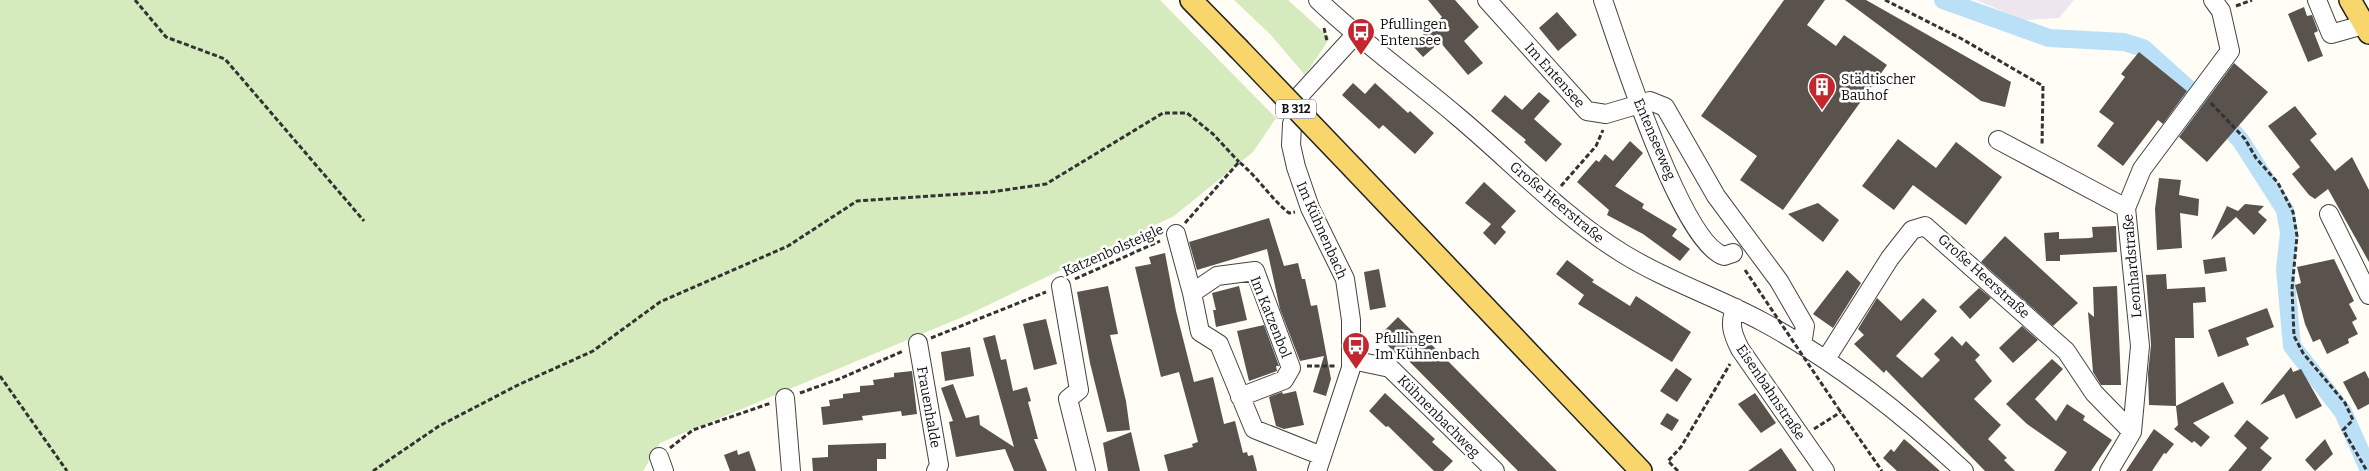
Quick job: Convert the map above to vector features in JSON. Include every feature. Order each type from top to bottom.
[{"type":"main road","name":"B 312","points":[[1191,0],[1641,471]]},
{"type":"main road","points":[[2350,0],[2366,29]]},
{"type":"street","name":"Große Heerstraße","points":[[1318,0],[1355,35],[1457,116],[1595,235],[1654,271],[1736,308],[1826,359],[1878,397],[1964,471]]},
{"type":"street","name":"Im Entensee","points":[[1487,0],[1587,111],[1606,114]]},
{"type":"street","name":"Entenseeweg","points":[[1603,0],[1639,105],[1679,195],[1698,232],[1717,254],[1724,256],[1733,253]]},
{"type":"street","name":"Leonhardstraße","points":[[2109,471],[2132,432],[2140,346],[2126,208],[2142,169],[2230,51],[2221,11],[2213,0]]},
{"type":"street","points":[[2317,0],[2331,34],[2366,29]]},
{"type":"street","name":"Im Kühnenbach","points":[[1319,464],[1352,364],[1351,320],[1345,279],[1310,208],[1296,167],[1291,144],[1292,124],[1302,94],[1355,35]]},
{"type":"street","points":[[1606,114],[1650,101],[1665,107],[1716,196],[1779,281],[1805,326],[1802,345]]},
{"type":"street","points":[[1998,140],[2126,208]]},
{"type":"street","points":[[2329,214],[2369,295]]},
{"type":"street","name":"Große Heerstraße","points":[[1826,359],[1890,258],[1912,230],[1925,226],[2066,351],[2094,393],[2132,432]]},
{"type":"street","points":[[1176,234],[1192,293],[1200,332],[1219,344],[1254,429],[1319,464]]},
{"type":"street","name":"Im Katzenbol","points":[[1192,293],[1217,276],[1255,271],[1291,368],[1284,380],[1240,397]]},
{"type":"street","points":[[1061,286],[1079,390],[1068,399],[1086,471]]},
{"type":"street","name":"Eisenbahnstraße","points":[[1736,308],[1732,314],[1732,328],[1740,349],[1825,471]]},
{"type":"street","name":"Frauenhalde","points":[[918,343],[939,465],[936,471]]},
{"type":"street","name":"Kühnenbachweg","points":[[1352,364],[1390,368],[1495,471]]},
{"type":"street","points":[[785,398],[791,471]]},
{"type":"path","points":[[134,0],[166,37],[225,59],[364,221]]},
{"type":"path","points":[[1884,0],[1962,39],[2043,86],[2041,164]]},
{"type":"path","points":[[2230,8],[2252,0]]},
{"type":"path","points":[[2197,97],[2245,139],[2256,158],[2278,182],[2293,212],[2296,236],[2292,289],[2294,336],[2303,353],[2326,378],[2345,403],[2353,420],[2343,430],[2367,471]]},
{"type":"path","points":[[373,471],[439,426],[518,385],[593,351],[660,302],[788,246],[857,201],[992,192],[1046,184],[1163,113],[1187,113],[1213,134],[1250,171],[1276,204],[1289,213],[1310,208]]},
{"type":"path","points":[[1567,179],[1596,146],[1605,125],[1606,114]]},
{"type":"path","name":"Katzenbolsteigle","points":[[662,464],[693,430],[886,360],[918,343],[1061,286],[1176,234],[1239,162]]},
{"type":"path","points":[[1745,270],[1882,471]]},
{"type":"path","points":[[1678,471],[1668,461],[1681,447],[1732,361]]},
{"type":"path","points":[[1291,368],[1352,364]]},
{"type":"path","points":[[0,376],[67,471]]},
{"type":"path","points":[[1801,436],[1841,412]]},
{"type":"shaded area","points":[[1976,0],[2074,0],[2059,18],[2023,20]]},
{"type":"green space","points":[[0,0],[1160,0],[1276,118],[1253,152],[1174,216],[965,316],[660,443],[643,471],[0,471]]},
{"type":"green space","points":[[1234,0],[1288,0],[1330,38],[1305,75],[1270,34]]},
{"type":"building","points":[[1428,0],[1455,0],[1479,27],[1464,41],[1483,63],[1468,75],[1440,42],[1423,57],[1412,45],[1442,17]]},
{"type":"building","points":[[1784,0],[1825,0],[1807,25],[1836,46],[1844,35],[1887,65],[1783,210],[1740,180],[1757,156],[1701,116]]},
{"type":"building","points":[[1845,0],[1866,0],[2011,82],[2005,107],[1981,101]]},
{"type":"building","points":[[2304,7],[2307,16],[2312,15],[2318,31],[2314,33],[2323,56],[2308,62],[2288,14]]},
{"type":"building","points":[[1557,12],[1577,35],[1558,51],[1539,28]]},
{"type":"building","points":[[2139,52],[2187,91],[2163,124],[2158,120],[2123,166],[2097,146],[2114,123],[2099,112],[2125,77],[2121,74]]},
{"type":"building","points":[[2234,63],[2268,92],[2207,162],[2179,137]]},
{"type":"building","points":[[1353,83],[1365,94],[1375,83],[1408,113],[1410,111],[1434,133],[1415,154],[1383,125],[1379,129],[1342,95]]},
{"type":"building","points":[[1539,92],[1550,101],[1534,119],[1562,144],[1546,162],[1524,142],[1526,140],[1491,111],[1505,95],[1522,110]]},
{"type":"building","points":[[2295,106],[2317,134],[2310,140],[2335,171],[2352,157],[2369,190],[2369,262],[2328,189],[2315,199],[2309,195],[2292,174],[2300,167],[2268,126]]},
{"type":"building","points":[[1898,139],[1936,168],[1956,142],[2002,177],[1966,225],[1913,185],[1894,210],[1862,186]]},
{"type":"building","points":[[1630,141],[1643,153],[1615,186],[1644,204],[1642,208],[1677,229],[1672,236],[1690,249],[1680,261],[1643,234],[1607,215],[1609,210],[1577,182],[1596,160],[1599,162],[1605,154],[1613,161]]},
{"type":"building","points":[[2159,178],[2181,180],[2179,195],[2199,199],[2198,216],[2180,213],[2182,248],[2157,250],[2155,209]]},
{"type":"building","points":[[1484,182],[1516,211],[1501,227],[1506,232],[1495,245],[1483,233],[1491,224],[1465,203]]},
{"type":"building","points":[[1818,203],[1839,220],[1823,242],[1788,214]]},
{"type":"building","points":[[2245,204],[2264,206],[2258,212],[2267,220],[2254,235],[2236,217],[2211,240],[2227,206],[2238,211]]},
{"type":"building","points":[[1269,218],[1284,266],[1298,263],[1302,279],[1305,279],[1311,306],[1317,305],[1331,379],[1326,396],[1313,392],[1324,356],[1300,361],[1280,309],[1267,249],[1197,270],[1189,242]]},
{"type":"building","points":[[2116,226],[2117,252],[2060,255],[2060,261],[2046,261],[2044,233],[2059,232],[2059,239],[2090,238],[2093,237],[2092,227]]},
{"type":"building","points":[[2005,236],[2078,303],[2053,326],[1981,262]]},
{"type":"building","points":[[1165,253],[1176,311],[1194,382],[1213,377],[1224,424],[1235,421],[1243,453],[1247,452],[1248,456],[1253,455],[1257,471],[1168,471],[1164,455],[1193,447],[1192,444],[1198,442],[1179,372],[1161,377],[1135,267],[1151,264],[1149,257]]},
{"type":"building","points":[[2225,257],[2227,271],[2205,274],[2203,260]]},
{"type":"building","points":[[2334,259],[2354,301],[2349,304],[2357,319],[2352,322],[2358,334],[2348,339],[2349,343],[2327,354],[2320,339],[2313,342],[2305,324],[2295,285],[2301,283],[2297,267]]},
{"type":"building","points":[[1567,260],[1594,280],[1592,282],[1630,306],[1636,296],[1691,332],[1672,362],[1578,304],[1584,295],[1556,274]]},
{"type":"building","points":[[1379,269],[1386,307],[1370,310],[1364,272]]},
{"type":"building","points":[[1847,270],[1861,283],[1833,328],[1813,314]]},
{"type":"building","points":[[2166,274],[2167,289],[2205,287],[2206,302],[2193,303],[2194,338],[2175,338],[2176,406],[2149,405],[2148,373],[2151,345],[2146,275]]},
{"type":"building","points":[[1108,286],[1118,334],[1110,335],[1126,401],[1130,430],[1107,432],[1090,363],[1077,292]]},
{"type":"building","points":[[1239,286],[1247,320],[1216,327],[1213,310],[1216,310],[1212,293]]},
{"type":"building","points":[[2117,286],[2121,385],[2101,385],[2093,372],[2088,312],[2094,317],[2093,287]]},
{"type":"building","points":[[1979,288],[1991,298],[1970,319],[1959,307]]},
{"type":"building","points":[[1877,298],[1901,321],[1923,298],[1937,311],[1896,356],[1922,378],[1940,360],[1934,354],[1952,336],[1962,346],[1966,341],[1980,355],[1975,360],[1992,381],[1974,399],[2001,425],[1988,439],[2007,458],[2004,460],[2015,471],[1985,471],[1886,370],[1884,373],[1854,344],[1864,335],[1858,329]]},
{"type":"building","points":[[2267,308],[2274,327],[2246,338],[2249,345],[2218,357],[2208,330]]},
{"type":"building","points":[[1398,317],[1427,346],[1430,343],[1557,471],[1518,471],[1399,351],[1396,354],[1379,336]]},
{"type":"building","points":[[1046,319],[1057,364],[1034,370],[1023,324]]},
{"type":"building","points":[[1264,325],[1279,366],[1276,366],[1277,371],[1249,381],[1237,331]]},
{"type":"building","points":[[2022,326],[2038,340],[2013,363],[1999,348]]},
{"type":"building","points":[[995,335],[1001,360],[1006,359],[1013,391],[1027,387],[1031,401],[1028,402],[1038,439],[1034,439],[1047,471],[1014,471],[1005,449],[956,457],[949,422],[953,421],[941,388],[953,384],[966,418],[979,415],[980,425],[1014,447],[983,338]]},
{"type":"building","points":[[970,347],[974,376],[945,381],[941,352]]},
{"type":"building","points":[[2052,359],[2063,369],[2035,399],[2056,421],[2067,404],[2085,416],[2083,420],[2112,440],[2091,471],[2054,471],[2067,452],[2027,424],[2006,404]]},
{"type":"building","points":[[2291,367],[2293,372],[2301,369],[2322,406],[2296,419],[2284,394],[2260,405]]},
{"type":"building","points":[[1676,368],[1692,379],[1677,402],[1660,391]]},
{"type":"building","points":[[912,371],[917,414],[902,416],[901,411],[862,416],[863,420],[823,425],[821,407],[830,406],[829,400],[843,398],[843,394],[860,392],[860,386],[874,385],[873,380],[894,377],[894,373]]},
{"type":"building","points":[[2365,371],[2369,379],[2369,404],[2358,410],[2343,382]]},
{"type":"building","points":[[2223,382],[2234,403],[2193,423],[2210,437],[2201,447],[2194,441],[2192,443],[2174,429],[2178,425],[2176,406]]},
{"type":"building","points":[[1296,391],[1304,425],[1284,429],[1276,426],[1269,397],[1282,392],[1283,394]]},
{"type":"building","points":[[1385,393],[1435,439],[1432,442],[1453,461],[1443,471],[1434,471],[1388,426],[1386,427],[1369,411]]},
{"type":"building","points":[[1755,393],[1776,423],[1761,433],[1738,404]]},
{"type":"building","points":[[1667,413],[1679,420],[1672,431],[1660,424]]},
{"type":"building","points":[[2247,420],[2269,438],[2260,448],[2272,458],[2261,471],[2228,471],[2247,448],[2234,436]]},
{"type":"building","points":[[2154,429],[2174,444],[2166,454],[2164,453],[2152,471],[2126,471]]},
{"type":"building","points":[[1131,432],[1140,471],[1108,471],[1103,443]]},
{"type":"building","points":[[1904,439],[1940,471],[1897,471],[1883,458],[1891,449],[1894,452]]},
{"type":"building","points":[[2325,439],[2333,454],[2315,471],[2305,460]]},
{"type":"building","points":[[886,443],[886,459],[877,459],[877,471],[813,471],[812,458],[828,457],[828,445]]},
{"type":"building","points":[[1781,448],[1797,471],[1748,471]]},
{"type":"building","points":[[737,450],[738,455],[749,451],[756,471],[730,471],[724,455]]},
{"type":"waterway","points":[[1943,0],[2049,38],[2124,42],[2143,48],[2222,119],[2241,141],[2285,210],[2289,233],[2285,269],[2292,346],[2343,412],[2369,470]]},
{"type":"place","name":"Pfullingen Entensee","points":[[1361,56]]},
{"type":"place","name":"Städtischer Bauhof","points":[[1822,111]]},
{"type":"place","name":"Pfullingen Im Kühnenbach","points":[[1356,370]]}]
